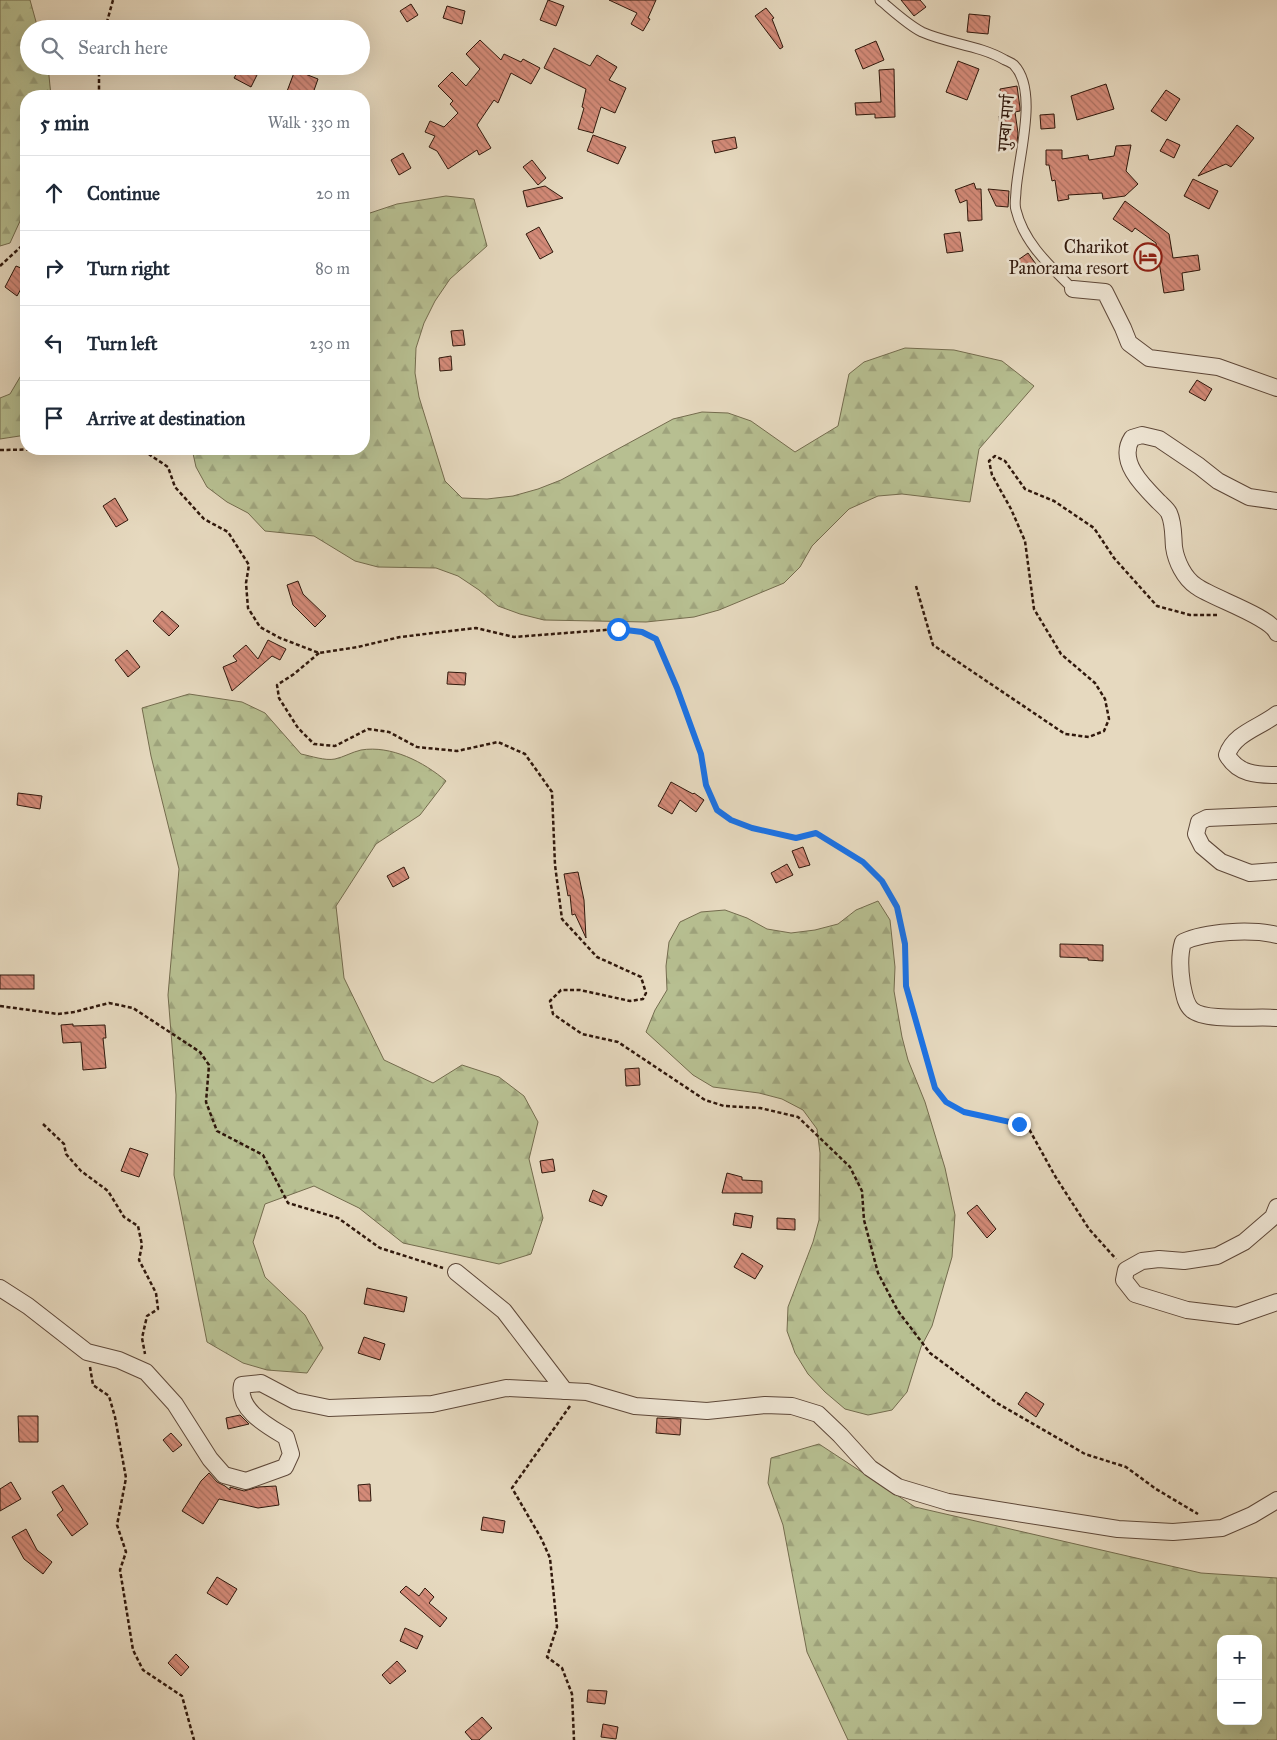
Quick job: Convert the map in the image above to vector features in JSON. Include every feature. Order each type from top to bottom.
[{"type":"street","points":[[1073,289],[1105,292],[1129,343],[1149,358],[1218,367],[1277,388]]},
{"type":"street","points":[[1277,501],[1249,497],[1218,481],[1159,439],[1142,435],[1132,438],[1128,445],[1128,458],[1137,479],[1169,513],[1174,530],[1174,548],[1180,569],[1195,586],[1254,615],[1275,629],[1277,634]]},
{"type":"street","points":[[1277,714],[1247,732],[1230,748],[1227,755],[1233,764],[1247,772],[1277,775]]},
{"type":"street","points":[[1277,815],[1206,818],[1199,822],[1196,834],[1202,846],[1221,862],[1250,873],[1277,872]]},
{"type":"street","points":[[1277,935],[1262,932],[1195,936],[1183,942],[1181,950],[1181,975],[1185,999],[1192,1010],[1209,1017],[1277,1018]]},
{"type":"street","points":[[1277,1207],[1272,1217],[1244,1242],[1217,1256],[1184,1261],[1159,1259],[1142,1261],[1126,1270],[1124,1280],[1135,1294],[1187,1310],[1237,1316],[1277,1302]]},
{"type":"street","points":[[456,1272],[504,1311],[569,1396]]},
{"type":"street","points":[[0,1288],[28,1306],[87,1352],[119,1360],[146,1372],[175,1404],[210,1459],[224,1474],[246,1481],[285,1467],[291,1454],[286,1437],[262,1422],[245,1404],[241,1389],[242,1385],[261,1383],[295,1401],[329,1408],[432,1404],[506,1388],[569,1396],[587,1392],[634,1406],[707,1411],[765,1405],[792,1406],[818,1414],[870,1468],[898,1487],[948,1502],[1118,1529],[1173,1532],[1222,1528],[1252,1515],[1277,1500]]},
{"type":"lane","name":"गुम्बा मार्ग","points":[[880,0],[920,31],[944,40],[972,46],[994,54],[1014,65],[1026,86],[1026,128],[1017,170],[1015,208],[1024,230],[1041,257],[1073,289]]},
{"type":"path","points":[[108,20],[112,0]]},
{"type":"path","points":[[99,75],[99,90]]},
{"type":"path","points":[[0,266],[20,248]]},
{"type":"path","points":[[0,450],[20,450]]},
{"type":"path","points":[[150,455],[168,466],[175,487],[204,519],[228,532],[249,565],[246,583],[248,608],[260,627],[280,638],[319,653],[358,647],[400,637],[476,628],[514,637],[618,629],[642,632],[656,639],[677,688],[701,754],[706,785],[717,810],[731,820],[752,828],[796,838],[816,833],[863,862],[882,881],[897,907],[905,944],[906,986],[935,1088],[946,1102],[964,1112],[1019,1124],[1029,1129],[1055,1176],[1089,1229],[1126,1270]]},
{"type":"path","points":[[916,586],[933,645],[1065,734],[1089,737],[1104,731],[1109,719],[1105,699],[1095,683],[1060,654],[1034,609],[1025,541],[1011,509],[992,475],[989,461],[995,456],[1005,461],[1024,489],[1054,501],[1094,528],[1114,558],[1157,606],[1190,615],[1217,615]]},
{"type":"path","points":[[319,653],[294,674],[277,685],[279,698],[298,728],[314,744],[335,746],[368,728],[389,732],[417,747],[457,751],[498,742],[525,754],[552,792],[555,865],[562,919],[597,957],[641,977],[646,993],[643,999],[630,1001],[580,990],[561,990],[550,1001],[553,1014],[582,1034],[618,1042],[705,1100],[724,1106],[760,1108],[798,1117],[850,1168],[862,1191],[864,1220],[878,1273],[898,1311],[930,1353],[997,1403],[1085,1454],[1126,1466],[1156,1490],[1222,1528]]},
{"type":"path","points":[[0,1006],[58,1014],[109,1004],[133,1008],[200,1052],[209,1066],[206,1102],[217,1131],[263,1155],[288,1203],[338,1218],[380,1248],[456,1272]]},
{"type":"path","points":[[43,1124],[64,1144],[66,1154],[81,1171],[108,1191],[124,1217],[138,1226],[142,1244],[139,1260],[156,1293],[158,1308],[147,1316],[142,1338],[145,1355]]},
{"type":"path","points":[[96,1354],[90,1365],[93,1385],[109,1396],[115,1417],[126,1478],[117,1526],[126,1552],[120,1570],[133,1650],[143,1670],[182,1696],[194,1740]]},
{"type":"path","points":[[569,1396],[512,1488],[541,1538],[550,1558],[557,1627],[547,1657],[562,1668],[572,1694],[574,1740]]},
{"type":"green space","points":[[0,0],[30,0],[36,20],[20,20],[20,75],[49,75],[50,90],[20,90],[20,221],[10,243],[0,246]]},
{"type":"green space","points":[[446,196],[474,199],[487,246],[450,279],[435,301],[424,323],[416,348],[415,373],[419,397],[445,481],[462,498],[487,499],[513,496],[538,489],[561,480],[673,419],[702,412],[728,413],[751,421],[795,452],[838,426],[849,374],[864,362],[905,348],[954,350],[1002,361],[1034,386],[979,449],[970,502],[902,494],[878,496],[849,509],[812,546],[800,567],[784,583],[719,610],[694,617],[646,622],[544,620],[520,614],[498,606],[458,576],[436,568],[378,567],[355,561],[314,536],[265,531],[248,513],[227,502],[207,487],[196,467],[193,455],[370,455],[370,213],[397,204]]},
{"type":"green space","points":[[20,377],[20,436],[0,439],[0,398],[10,394]]},
{"type":"green space","points":[[189,694],[242,702],[265,713],[301,754],[331,759],[361,750],[384,750],[407,756],[428,767],[446,781],[420,815],[376,844],[336,906],[344,978],[384,1060],[433,1083],[462,1065],[499,1077],[524,1096],[538,1122],[529,1159],[543,1218],[531,1254],[499,1264],[403,1243],[359,1208],[314,1186],[265,1204],[253,1242],[265,1277],[305,1315],[323,1348],[307,1373],[267,1370],[243,1363],[207,1342],[174,1175],[176,1095],[168,995],[179,869],[151,756],[142,708]]},
{"type":"green space","points":[[878,901],[890,920],[895,967],[894,991],[902,1037],[908,1060],[925,1102],[945,1168],[955,1215],[952,1257],[932,1326],[921,1347],[907,1392],[892,1410],[868,1415],[845,1409],[825,1392],[808,1374],[795,1353],[787,1331],[788,1307],[813,1242],[819,1220],[820,1153],[817,1129],[803,1110],[782,1099],[759,1093],[713,1087],[693,1075],[646,1032],[655,1010],[667,990],[666,966],[669,942],[680,922],[701,912],[725,910],[747,918],[767,929],[791,933],[815,930],[838,924],[856,910]]},
{"type":"green space","points":[[819,1444],[915,1507],[1201,1573],[1277,1578],[1277,1740],[848,1740],[807,1652],[783,1525],[768,1483],[771,1458]]},
{"type":"building","points":[[548,0],[564,6],[556,26],[540,20]]},
{"type":"building","points":[[609,0],[656,0],[648,18],[650,19],[643,31],[631,24],[637,13]]},
{"type":"building","points":[[901,0],[920,0],[926,7],[914,16]]},
{"type":"building","points":[[411,4],[418,15],[407,22],[400,11]]},
{"type":"building","points":[[447,6],[465,11],[462,24],[443,18]]},
{"type":"building","points":[[766,8],[774,18],[772,19],[783,47],[780,49],[755,16]]},
{"type":"building","points":[[969,14],[990,16],[988,34],[967,32]]},
{"type":"building","points":[[480,40],[501,60],[504,54],[521,62],[523,59],[540,68],[531,84],[511,73],[498,103],[494,100],[477,125],[491,148],[479,155],[477,150],[448,169],[437,151],[429,147],[435,136],[425,132],[430,121],[444,127],[458,113],[450,104],[453,101],[438,86],[452,72],[466,86],[480,69],[466,54]]},
{"type":"building","points":[[876,41],[884,60],[863,69],[855,50]]},
{"type":"building","points":[[554,48],[590,66],[597,55],[617,67],[609,80],[626,88],[615,113],[601,107],[593,133],[578,129],[584,108],[582,107],[586,89],[544,68]]},
{"type":"building","points":[[958,61],[979,69],[967,100],[946,92]]},
{"type":"building","points":[[894,69],[895,117],[875,118],[875,114],[856,115],[855,103],[881,102],[879,70]]},
{"type":"building","points":[[236,75],[257,75],[251,87],[234,78]]},
{"type":"building","points":[[293,75],[308,75],[318,79],[314,90],[288,90]]},
{"type":"building","points":[[1106,84],[1114,109],[1077,120],[1071,96]]},
{"type":"building","points":[[1017,86],[1020,111],[1015,112],[1018,133],[1017,143],[1010,146],[1008,136],[1001,137],[999,116],[1004,115],[1000,89]]},
{"type":"building","points":[[1166,90],[1180,99],[1166,121],[1151,111]]},
{"type":"building","points":[[1054,114],[1055,128],[1041,129],[1040,115]]},
{"type":"building","points":[[1237,125],[1254,138],[1231,167],[1226,164],[1198,176]]},
{"type":"building","points":[[593,135],[626,147],[618,164],[587,151]]},
{"type":"building","points":[[735,137],[737,148],[715,153],[712,141]]},
{"type":"building","points":[[1167,139],[1180,145],[1174,158],[1160,151]]},
{"type":"building","points":[[1131,145],[1126,171],[1138,184],[1125,196],[1103,199],[1102,193],[1068,195],[1069,199],[1058,201],[1055,180],[1052,181],[1049,165],[1046,165],[1046,150],[1062,150],[1062,159],[1088,155],[1089,160],[1114,156],[1116,146]]},
{"type":"building","points":[[403,153],[411,168],[399,175],[391,160]]},
{"type":"building","points":[[532,160],[546,178],[538,185],[523,167]]},
{"type":"building","points":[[1193,179],[1218,191],[1209,209],[1184,196]]},
{"type":"building","points":[[974,183],[976,189],[981,189],[982,220],[968,221],[967,200],[960,203],[955,190]]},
{"type":"building","points":[[545,186],[563,198],[527,207],[523,191]]},
{"type":"building","points":[[988,189],[1009,191],[1008,207],[996,206]]},
{"type":"building","points":[[1125,201],[1169,234],[1173,258],[1198,255],[1200,270],[1182,273],[1184,290],[1164,293],[1156,243],[1135,228],[1132,232],[1113,219]]},
{"type":"building","points":[[539,227],[553,252],[540,259],[526,234]]},
{"type":"building","points":[[960,232],[963,251],[947,253],[944,234]]},
{"type":"building","points":[[1028,253],[1038,267],[1027,274],[1018,260]]},
{"type":"building","points":[[16,266],[20,268],[20,291],[17,296],[5,287]]},
{"type":"building","points":[[463,330],[465,345],[453,346],[451,331]]},
{"type":"building","points":[[451,356],[452,370],[440,371],[439,358]]},
{"type":"building","points":[[1197,380],[1212,389],[1205,401],[1189,392]]},
{"type":"building","points":[[115,498],[128,520],[116,527],[103,506]]},
{"type":"building","points":[[298,581],[303,594],[326,616],[315,627],[293,605],[287,585]]},
{"type":"building","points":[[162,611],[179,626],[169,636],[153,621]]},
{"type":"building","points":[[268,640],[286,649],[280,660],[272,656],[232,691],[223,667],[237,661],[233,656],[246,645],[258,659]]},
{"type":"building","points":[[127,650],[140,667],[128,677],[115,660]]},
{"type":"building","points":[[448,672],[466,673],[465,685],[447,684]]},
{"type":"building","points":[[671,782],[704,800],[696,812],[680,800],[672,814],[658,806]]},
{"type":"building","points":[[18,793],[42,796],[40,809],[17,805]]},
{"type":"building","points":[[803,847],[810,865],[799,868],[792,851]]},
{"type":"building","points":[[787,864],[793,875],[776,883],[771,873]]},
{"type":"building","points":[[404,867],[409,878],[393,887],[387,876]]},
{"type":"building","points":[[578,872],[584,900],[586,938],[575,914],[572,915],[570,895],[568,896],[564,874]]},
{"type":"building","points":[[1060,944],[1103,945],[1103,961],[1088,960],[1088,958],[1060,957]]},
{"type":"building","points":[[0,975],[34,975],[34,989],[0,989]]},
{"type":"building","points":[[73,1024],[73,1026],[105,1025],[106,1038],[103,1038],[106,1068],[83,1070],[81,1042],[63,1043],[61,1025]]},
{"type":"building","points":[[639,1068],[640,1085],[626,1086],[625,1069]]},
{"type":"building","points":[[130,1148],[148,1154],[139,1177],[121,1171]]},
{"type":"building","points":[[553,1159],[555,1171],[542,1173],[540,1161]]},
{"type":"building","points":[[727,1173],[742,1177],[742,1180],[762,1181],[762,1193],[722,1193]]},
{"type":"building","points":[[593,1190],[607,1196],[602,1206],[589,1201]]},
{"type":"building","points":[[977,1205],[996,1229],[987,1238],[967,1213]]},
{"type":"building","points":[[735,1213],[753,1216],[751,1228],[733,1225]]},
{"type":"building","points":[[777,1218],[795,1219],[795,1230],[777,1229]]},
{"type":"building","points":[[742,1253],[763,1266],[755,1279],[734,1267]]},
{"type":"building","points":[[367,1288],[407,1297],[404,1312],[364,1304]]},
{"type":"building","points":[[364,1337],[385,1344],[380,1360],[358,1353]]},
{"type":"building","points":[[1026,1392],[1044,1404],[1036,1417],[1018,1404]]},
{"type":"building","points":[[240,1415],[249,1424],[228,1429],[226,1418]]},
{"type":"building","points":[[18,1416],[38,1416],[38,1442],[19,1442]]},
{"type":"building","points":[[657,1418],[681,1419],[680,1435],[656,1433]]},
{"type":"building","points":[[171,1433],[182,1445],[173,1452],[163,1440]]},
{"type":"building","points":[[209,1473],[217,1482],[230,1490],[230,1487],[244,1491],[258,1487],[276,1486],[279,1505],[258,1508],[219,1499],[203,1524],[182,1511],[201,1481]]},
{"type":"building","points":[[11,1482],[21,1499],[0,1511],[0,1489]]},
{"type":"building","points":[[370,1484],[371,1501],[359,1501],[358,1485]]},
{"type":"building","points":[[63,1485],[88,1524],[72,1536],[57,1515],[63,1510],[52,1492]]},
{"type":"building","points":[[483,1517],[505,1521],[503,1533],[481,1530]]},
{"type":"building","points":[[26,1529],[37,1550],[52,1562],[43,1574],[24,1559],[12,1537]]},
{"type":"building","points":[[217,1577],[237,1589],[227,1605],[207,1593]]},
{"type":"building","points":[[406,1586],[419,1596],[425,1588],[434,1597],[429,1603],[447,1618],[440,1627],[400,1592]]},
{"type":"building","points":[[405,1628],[423,1636],[417,1649],[400,1641]]},
{"type":"building","points":[[176,1654],[189,1667],[181,1676],[168,1663]]},
{"type":"building","points":[[397,1661],[406,1671],[390,1684],[382,1675]]},
{"type":"building","points":[[588,1690],[607,1691],[605,1704],[587,1702]]},
{"type":"building","points":[[482,1717],[492,1728],[479,1740],[472,1740],[465,1732]]},
{"type":"building","points":[[603,1724],[618,1727],[616,1739],[601,1737]]},
{"type":"place","name":"Charikot Panorama resort","points":[[1148,257]]},
{"type":"route","points":[[618,629],[642,632],[656,639],[677,688],[701,754],[706,785],[717,810],[731,820],[752,828],[796,838],[816,833],[863,862],[882,881],[897,907],[905,944],[906,986],[935,1088],[946,1102],[964,1112],[1019,1124]]}]
